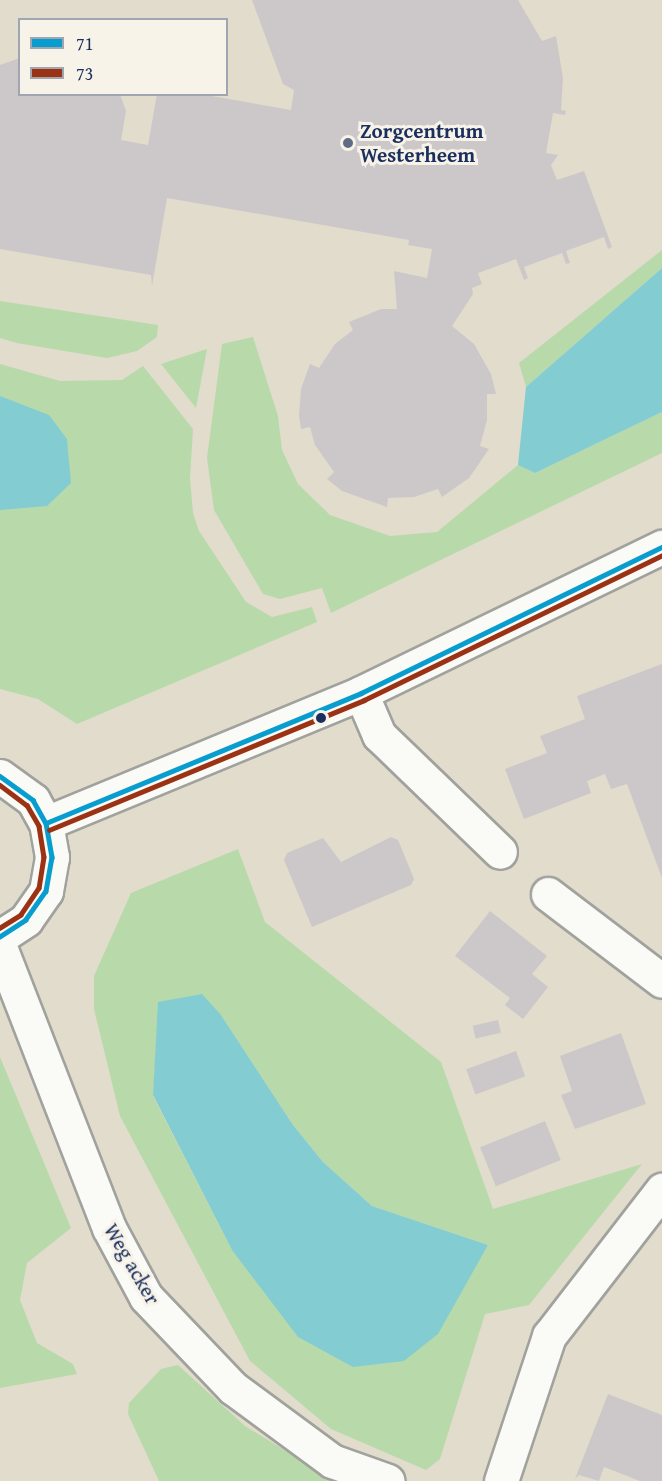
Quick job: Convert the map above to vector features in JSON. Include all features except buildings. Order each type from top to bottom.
[{"type":"street","points":[[46,823],[361,693],[662,547]]},
{"type":"street","points":[[361,693],[379,735],[500,852]]},
{"type":"street","points":[[0,776],[33,800],[46,823],[52,857],[46,891],[26,920],[0,937]]},
{"type":"street","points":[[549,894],[662,981]]},
{"type":"street","name":"Weg acker","points":[[0,947],[109,1228],[146,1296],[233,1388],[332,1461],[388,1481]]},
{"type":"street","points":[[501,1481],[549,1336],[662,1190]]},
{"type":"green space","points":[[662,250],[662,268],[526,387],[519,363]]},
{"type":"green space","points":[[0,301],[158,325],[157,337],[137,351],[107,358],[17,343],[0,338]]},
{"type":"green space","points":[[253,337],[278,416],[282,450],[298,484],[330,515],[390,536],[437,532],[518,465],[535,473],[662,412],[662,453],[331,613],[322,588],[280,599],[263,594],[214,510],[207,458],[222,344]]},
{"type":"green space","points":[[207,349],[196,408],[161,364]]},
{"type":"green space","points":[[0,364],[60,381],[122,380],[143,366],[193,429],[190,478],[193,513],[199,531],[246,602],[272,617],[312,607],[317,622],[77,724],[38,699],[0,689]]},
{"type":"green space","points":[[238,849],[265,922],[441,1062],[493,1209],[642,1164],[529,1305],[485,1314],[440,1459],[426,1470],[331,1429],[250,1361],[120,1116],[94,1009],[94,976],[131,893]],"holes":[[[159,1002],[221,1015],[293,1125],[323,1162],[372,1206],[488,1245],[469,1276],[232,1250],[153,1096]]]},
{"type":"green space","points":[[0,1057],[71,1228],[27,1263],[20,1300],[37,1343],[73,1364],[77,1374],[0,1388]]},
{"type":"green space","points":[[178,1365],[245,1426],[335,1481],[159,1481],[128,1414],[129,1403],[161,1369]]},
{"type":"water","points":[[662,268],[662,412],[535,473],[518,465],[526,387]]},
{"type":"water","points":[[0,396],[49,415],[67,439],[71,483],[47,506],[0,510]]},
{"type":"water","points":[[202,994],[221,1015],[293,1125],[323,1162],[372,1206],[488,1245],[438,1334],[404,1361],[353,1367],[298,1337],[232,1250],[153,1095],[158,1002]]},
{"type":"transit line","name":"71","points":[[46,823],[361,693],[662,547]]},
{"type":"transit line","name":"73","points":[[49,830],[364,700],[662,555]]},
{"type":"transit line","name":"71","points":[[0,776],[33,800],[46,823],[52,857],[46,891],[26,920],[0,937]]},
{"type":"transit line","name":"73","points":[[0,785],[27,805],[39,826],[44,857],[39,888],[21,915],[0,928]]},
{"type":"place","name":"Zorgcentrum Westerheem","points":[[348,143]]}]
